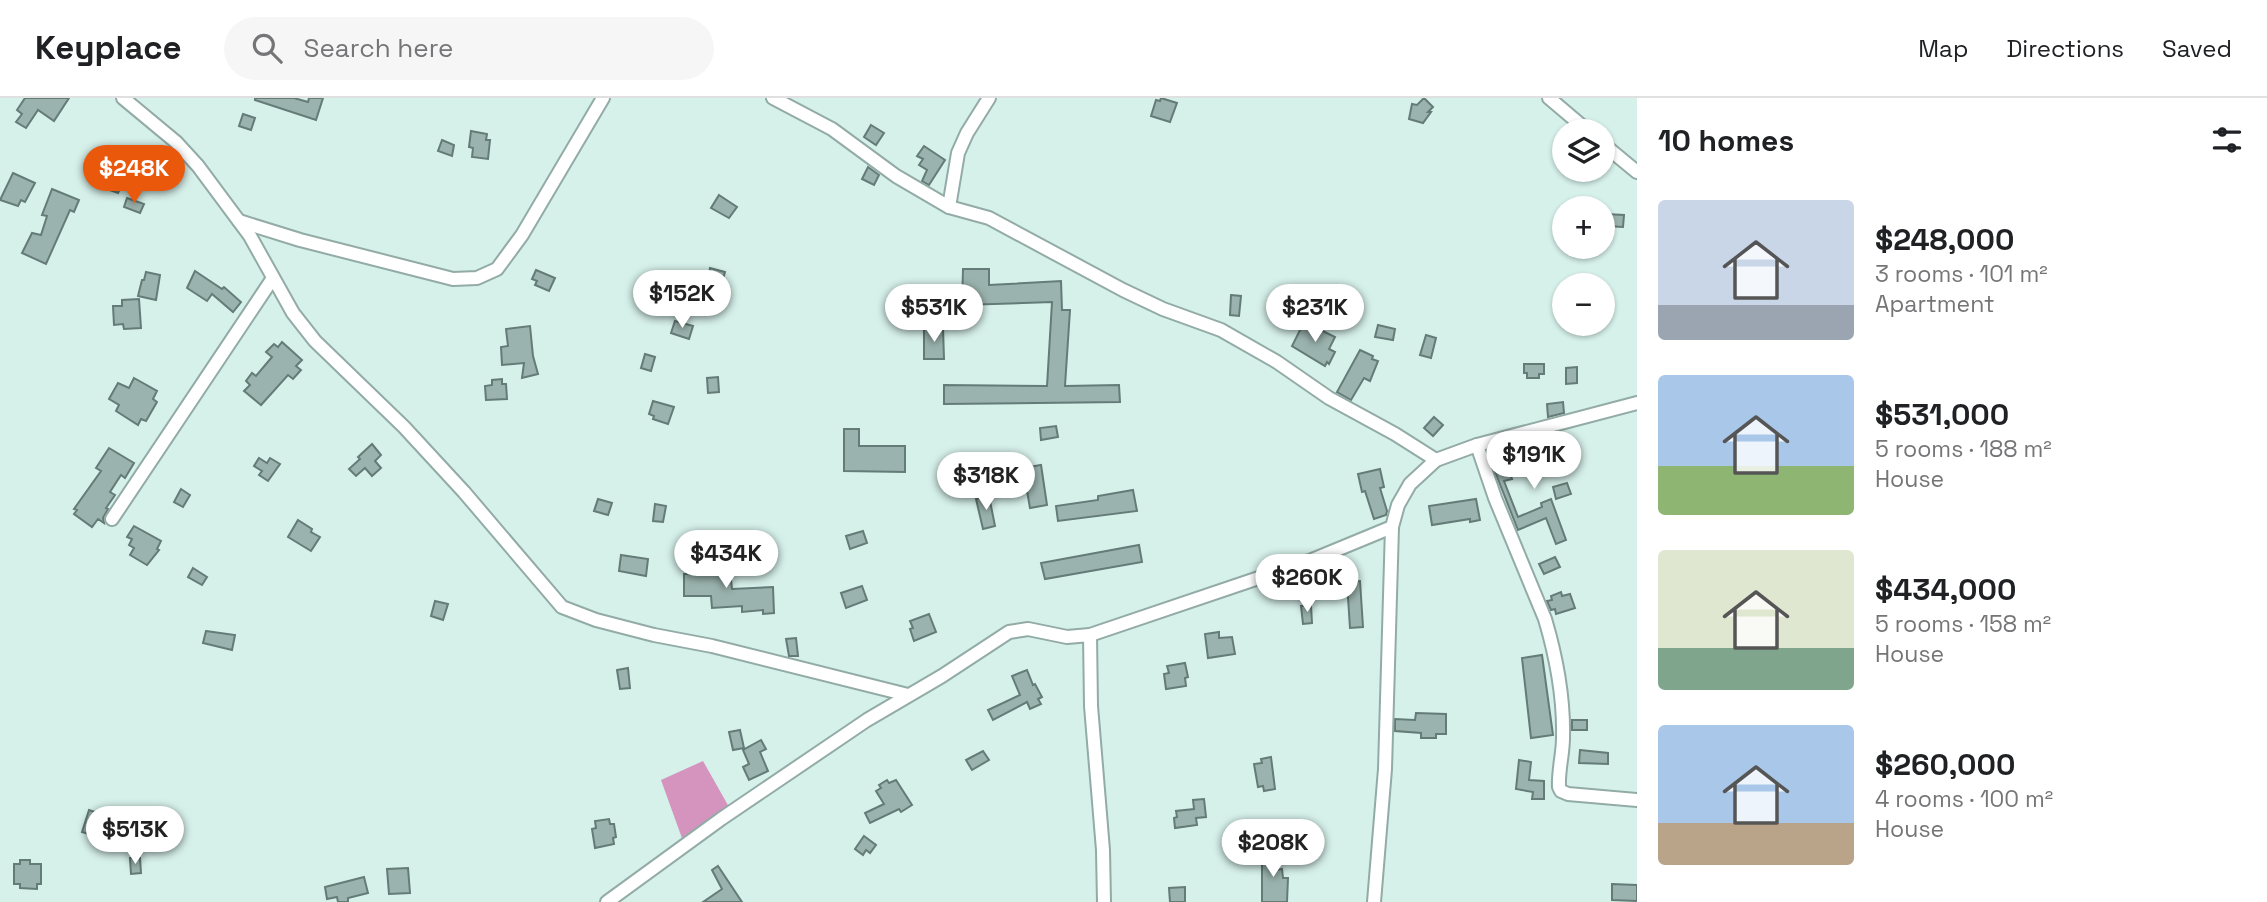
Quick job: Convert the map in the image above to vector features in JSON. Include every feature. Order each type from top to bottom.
[{"type":"street","points":[[123,98],[176,142],[198,166],[250,236],[293,313],[315,341],[404,427],[464,492],[562,607],[597,620],[654,635],[712,646],[908,695]]},
{"type":"street","points":[[238,221],[300,240],[453,279],[486,275],[497,269],[522,234],[603,98]]},
{"type":"street","points":[[774,98],[832,128],[897,176],[949,207],[989,218],[1123,290],[1221,330],[1277,362],[1329,398],[1436,460]]},
{"type":"street","points":[[949,207],[958,153],[989,98]]},
{"type":"street","points":[[1549,98],[1574,119]]},
{"type":"street","points":[[1615,154],[1637,172]]},
{"type":"street","points":[[112,519],[273,278]]},
{"type":"street","points":[[1374,902],[1385,768],[1392,527],[1398,505],[1410,484],[1436,460],[1477,445],[1637,403]]},
{"type":"street","points":[[1477,445],[1551,639],[1561,703],[1563,737],[1559,787],[1568,794],[1637,800]]},
{"type":"street","points":[[607,902],[721,819],[908,695],[1009,632],[1028,629],[1067,637],[1090,635],[1312,560],[1392,527]]},
{"type":"street","points":[[1090,635],[1104,902]]},
{"type":"shaded area","points":[[703,761],[729,807],[683,841],[661,780]]},
{"type":"building","points":[[25,98],[69,98],[54,121],[38,110],[26,128],[16,122],[22,114],[17,110]]},
{"type":"building","points":[[255,98],[294,98],[308,102],[309,98],[323,98],[316,120]]},
{"type":"building","points":[[1161,98],[1177,103],[1170,122],[1151,116],[1156,100],[1160,101]]},
{"type":"building","points":[[1424,98],[1433,107],[1428,112],[1431,112],[1423,123],[1409,119],[1412,104],[1417,105]]},
{"type":"building","points":[[243,114],[255,118],[251,130],[239,126]]},
{"type":"building","points":[[871,125],[884,133],[876,145],[864,137]]},
{"type":"building","points":[[471,131],[487,134],[486,140],[490,140],[488,159],[472,157],[473,148],[469,147]]},
{"type":"building","points":[[442,140],[454,145],[452,156],[438,151]]},
{"type":"building","points":[[924,146],[945,160],[929,185],[922,181],[927,170],[919,165],[923,159],[917,156]]},
{"type":"building","points":[[868,167],[879,175],[874,185],[862,179]]},
{"type":"building","points":[[13,173],[35,183],[25,202],[21,200],[18,206],[0,200]]},
{"type":"building","points":[[104,178],[122,184],[118,193],[101,187]]},
{"type":"building","points":[[52,189],[79,200],[74,212],[70,210],[46,264],[22,253],[32,233],[41,235],[47,216],[42,215]]},
{"type":"building","points":[[719,195],[737,207],[729,218],[711,208]]},
{"type":"building","points":[[127,198],[144,204],[140,213],[124,207]]},
{"type":"building","points":[[1615,215],[1624,215],[1623,227],[1615,227]]},
{"type":"building","points":[[710,268],[725,272],[722,283],[708,280]]},
{"type":"building","points":[[963,269],[989,269],[989,285],[1061,281],[1062,310],[1070,310],[1065,386],[1119,385],[1120,402],[944,404],[944,385],[1047,386],[1052,302],[962,305]]},
{"type":"building","points":[[536,270],[555,278],[549,291],[535,285],[537,281],[532,279]]},
{"type":"building","points":[[195,271],[222,289],[224,287],[241,302],[233,312],[212,294],[207,301],[187,288]]},
{"type":"building","points":[[146,272],[160,275],[156,300],[138,296]]},
{"type":"building","points":[[1231,295],[1241,296],[1239,316],[1230,315]]},
{"type":"building","points":[[139,299],[141,328],[124,329],[123,324],[114,325],[113,306],[122,306],[122,300]]},
{"type":"building","points":[[675,321],[693,326],[689,339],[671,333]]},
{"type":"building","points":[[1304,322],[1335,337],[1329,349],[1335,352],[1329,364],[1327,362],[1325,366],[1292,346]]},
{"type":"building","points":[[1378,325],[1395,329],[1393,340],[1375,337]]},
{"type":"building","points":[[530,326],[538,374],[522,378],[524,363],[502,365],[501,347],[508,346],[506,329]]},
{"type":"building","points":[[924,328],[943,328],[944,359],[924,359]]},
{"type":"building","points":[[1426,335],[1436,338],[1431,358],[1420,355]]},
{"type":"building","points":[[282,342],[302,360],[296,366],[301,370],[293,379],[288,375],[261,405],[244,391],[250,385],[246,381],[252,373],[256,376],[272,357],[266,352],[274,344],[278,347]]},
{"type":"building","points":[[1360,350],[1378,361],[1370,381],[1364,378],[1351,400],[1337,392]]},
{"type":"building","points":[[645,354],[655,357],[651,371],[641,368]]},
{"type":"building","points":[[1524,364],[1544,364],[1544,374],[1539,374],[1539,378],[1527,378]]},
{"type":"building","points":[[1577,367],[1577,383],[1566,384],[1566,368]]},
{"type":"building","points":[[718,377],[719,392],[708,393],[707,378]]},
{"type":"building","points":[[134,378],[157,391],[153,399],[157,402],[146,421],[141,419],[138,425],[116,411],[119,405],[109,399],[118,383],[129,388]]},
{"type":"building","points":[[502,379],[502,384],[506,384],[507,399],[486,400],[485,386],[492,385],[492,380]]},
{"type":"building","points":[[653,401],[674,407],[668,424],[653,419],[654,416],[649,414]]},
{"type":"building","points":[[1563,402],[1564,413],[1548,417],[1547,404]]},
{"type":"building","points":[[1434,417],[1443,425],[1433,436],[1424,428]]},
{"type":"building","points":[[1056,426],[1058,437],[1041,440],[1040,428]]},
{"type":"building","points":[[844,429],[859,429],[859,446],[905,446],[905,472],[844,471]]},
{"type":"building","points":[[372,444],[381,455],[375,461],[381,468],[372,476],[365,468],[356,476],[349,469]]},
{"type":"building","points":[[1557,445],[1563,466],[1553,469],[1551,462],[1504,481],[1518,517],[1542,507],[1541,503],[1551,499],[1566,540],[1556,544],[1546,518],[1518,530],[1494,469]]},
{"type":"building","points":[[109,448],[134,463],[125,478],[121,475],[110,492],[115,495],[106,508],[108,509],[103,518],[104,523],[98,519],[92,527],[74,514],[77,510],[74,509],[101,471],[96,468]]},
{"type":"building","points":[[259,458],[267,463],[270,458],[280,464],[268,481],[259,475],[262,471],[254,466]]},
{"type":"building","points":[[1041,465],[1047,505],[1030,508],[1023,468]]},
{"type":"building","points":[[1380,469],[1384,487],[1380,488],[1387,511],[1386,515],[1374,519],[1365,491],[1362,492],[1358,474]]},
{"type":"building","points":[[1567,483],[1571,494],[1556,499],[1553,487]]},
{"type":"building","points":[[181,489],[190,495],[183,507],[174,502]]},
{"type":"building","points":[[1133,490],[1137,511],[1058,521],[1056,506],[1098,500],[1098,496]]},
{"type":"building","points":[[989,496],[995,526],[983,529],[976,499]]},
{"type":"building","points":[[598,499],[612,503],[608,515],[594,511]]},
{"type":"building","points":[[1476,499],[1480,520],[1432,525],[1429,506]]},
{"type":"building","points":[[655,504],[666,506],[663,522],[653,521]]},
{"type":"building","points":[[298,520],[320,537],[311,551],[288,537]]},
{"type":"building","points":[[134,526],[161,541],[157,549],[159,550],[147,565],[130,555],[134,548],[129,545],[132,539],[127,537]]},
{"type":"building","points":[[863,531],[867,543],[850,549],[846,536]]},
{"type":"building","points":[[1139,545],[1142,562],[1045,579],[1041,563]]},
{"type":"building","points":[[621,555],[648,559],[646,576],[619,571]]},
{"type":"building","points":[[1555,557],[1560,567],[1544,574],[1539,564]]},
{"type":"building","points":[[696,558],[706,559],[704,571],[730,569],[732,589],[773,587],[774,613],[763,614],[763,610],[742,612],[742,606],[712,608],[711,596],[684,596],[684,574],[690,574]]},
{"type":"building","points":[[193,568],[207,577],[202,585],[188,577]]},
{"type":"building","points":[[1360,581],[1363,627],[1350,628],[1347,582]]},
{"type":"building","points":[[862,586],[867,600],[846,608],[841,593]]},
{"type":"building","points":[[1561,592],[1562,596],[1570,594],[1575,608],[1556,614],[1547,601]]},
{"type":"building","points":[[435,601],[448,604],[443,620],[431,616]]},
{"type":"building","points":[[1311,605],[1312,623],[1303,624],[1301,606]]},
{"type":"building","points":[[929,614],[936,632],[914,641],[910,621]]},
{"type":"building","points":[[206,631],[235,635],[232,650],[203,643]]},
{"type":"building","points":[[1219,632],[1219,638],[1232,637],[1235,654],[1208,658],[1205,634]]},
{"type":"building","points":[[796,638],[798,656],[789,656],[786,639]]},
{"type":"building","points":[[1542,655],[1553,735],[1531,738],[1522,658]]},
{"type":"building","points":[[1185,663],[1188,677],[1185,678],[1186,686],[1166,689],[1164,674],[1169,673],[1167,666]]},
{"type":"building","points":[[628,668],[630,688],[620,689],[617,670]]},
{"type":"building","points":[[1027,670],[1042,697],[1038,699],[1041,704],[1030,709],[1027,702],[993,720],[988,710],[1020,695],[1012,676]]},
{"type":"building","points":[[1416,713],[1446,714],[1446,734],[1436,734],[1436,738],[1421,738],[1421,733],[1395,731],[1395,719],[1415,720]]},
{"type":"building","points":[[1572,720],[1587,720],[1587,730],[1572,730]]},
{"type":"building","points":[[740,730],[744,748],[733,750],[729,732]]},
{"type":"building","points":[[761,740],[766,749],[760,752],[768,771],[749,780],[743,767],[749,764],[743,750]]},
{"type":"building","points":[[1580,750],[1608,753],[1608,764],[1579,763]]},
{"type":"building","points":[[983,751],[989,760],[972,770],[966,760]]},
{"type":"building","points":[[1271,757],[1275,789],[1264,791],[1263,786],[1258,787],[1254,764],[1262,763],[1261,759]]},
{"type":"building","points":[[1519,760],[1531,762],[1529,780],[1544,781],[1544,799],[1532,799],[1533,792],[1516,789]]},
{"type":"building","points":[[887,780],[889,783],[896,780],[912,805],[901,812],[899,809],[870,823],[865,813],[884,804],[876,791],[881,788],[879,785]]},
{"type":"building","points":[[1204,799],[1206,817],[1196,818],[1197,825],[1175,828],[1176,811],[1194,809],[1193,800]]},
{"type":"building","points":[[89,810],[104,815],[96,836],[82,832]]},
{"type":"building","points":[[134,813],[144,813],[144,835],[134,836]]},
{"type":"building","points":[[609,819],[610,824],[614,824],[614,844],[595,848],[592,829],[596,828],[595,821]]},
{"type":"building","points":[[864,836],[876,845],[870,853],[866,850],[863,855],[855,849]]},
{"type":"building","points":[[1275,847],[1276,870],[1282,869],[1283,878],[1288,878],[1287,902],[1262,902],[1262,848]]},
{"type":"building","points":[[130,858],[140,858],[141,873],[131,874]]},
{"type":"building","points":[[20,860],[41,864],[41,884],[37,884],[37,889],[20,888],[20,884],[14,884],[14,864],[20,864]]},
{"type":"building","points":[[718,866],[742,902],[703,902],[722,889],[712,870]]},
{"type":"building","points":[[408,868],[410,893],[389,894],[387,869]]},
{"type":"building","points":[[364,877],[368,893],[348,898],[348,902],[338,902],[337,897],[327,899],[325,887]]},
{"type":"building","points":[[1612,884],[1637,885],[1637,901],[1612,900]]},
{"type":"building","points":[[1185,887],[1185,902],[1170,902],[1169,888]]}]
